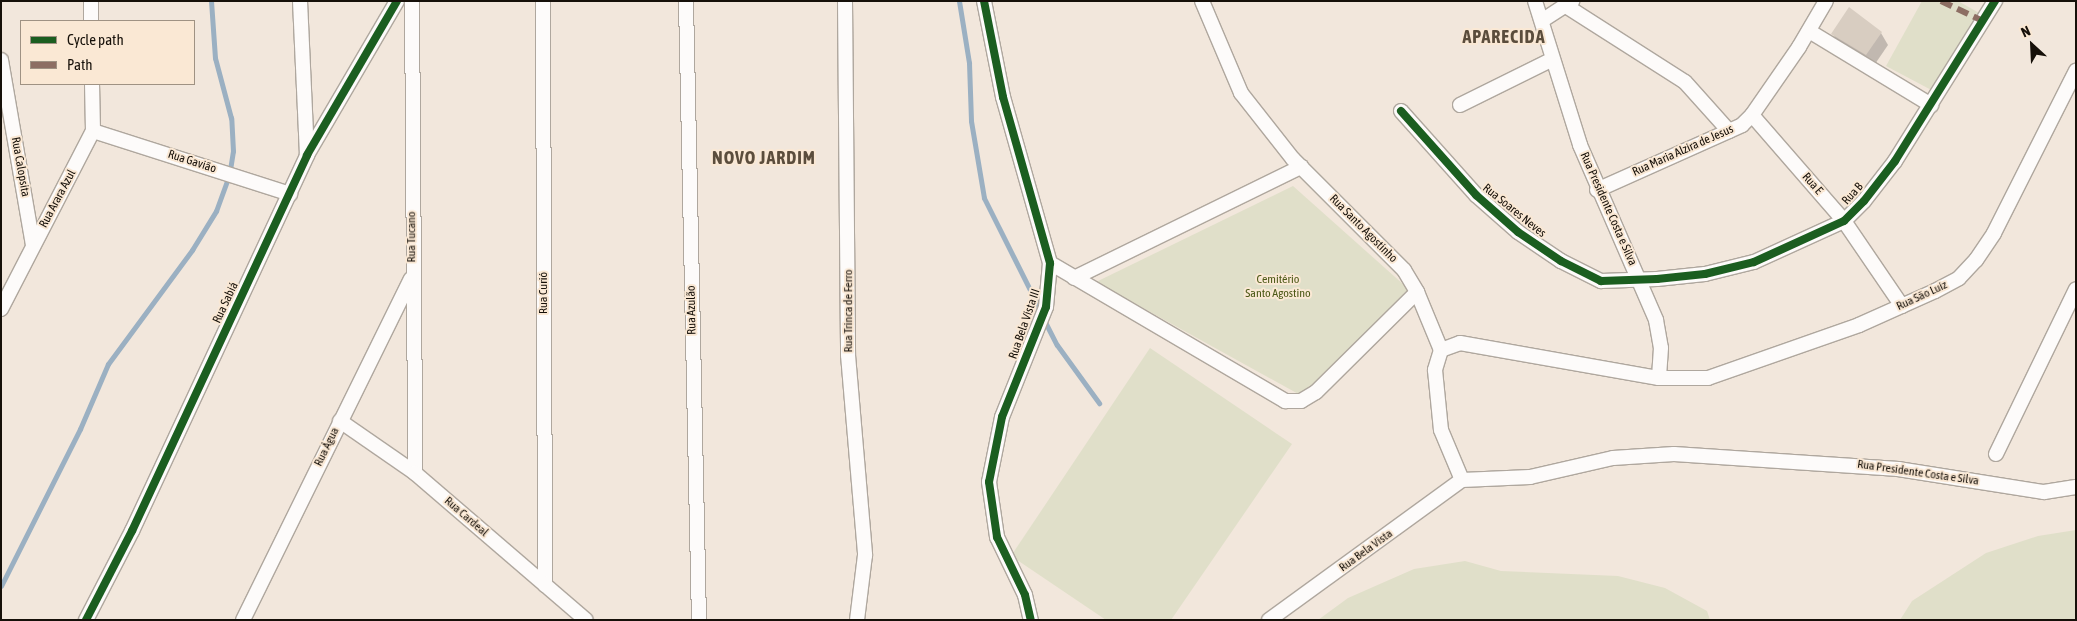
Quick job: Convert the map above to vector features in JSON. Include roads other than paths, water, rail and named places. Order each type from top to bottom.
[{"type":"street","points":[[91,1],[91,20]]},
{"type":"street","points":[[300,1],[307,155]]},
{"type":"street","name":"Rua Sabiá","points":[[86,620],[132,532],[307,155],[397,1]]},
{"type":"street","name":"Rua Tucano","points":[[412,1],[412,276],[415,473]]},
{"type":"street","name":"Rua Curió","points":[[543,1],[546,585]]},
{"type":"street","name":"Rua Azulão","points":[[686,1],[698,620]]},
{"type":"street","name":"Rua Trinca de Ferro","points":[[844,1],[848,355],[865,555],[857,620]]},
{"type":"street","name":"Rua Bela Vista III","points":[[984,1],[1003,97],[1050,263],[1046,306],[1002,417],[989,482],[997,537],[1025,595],[1031,620]]},
{"type":"street","name":"Rua Santo Agostinho","points":[[1202,1],[1241,93],[1301,167],[1404,270],[1417,292],[1442,350]]},
{"type":"street","name":"Rua Presidente Costa e Silva","points":[[1536,1],[1543,20],[1551,60],[1597,190],[1640,279],[1656,320],[1661,348],[1659,378]]},
{"type":"street","name":"Rua Maria Alzira de Jesus","points":[[1597,190],[1729,131],[1752,115],[1809,31],[1826,1]]},
{"type":"street","name":"Rua B","points":[[1640,279],[1705,274],[1754,262],[1844,221],[1864,201],[1895,161],[1995,1]]},
{"type":"street","points":[[1543,20],[1569,3],[1685,82],[1729,131]]},
{"type":"street","points":[[1809,31],[1931,106]]},
{"type":"street","name":"Rua Calopsita","points":[[1,60],[33,245]]},
{"type":"street","points":[[1460,105],[1551,60]]},
{"type":"street","name":"Rua São Luiz","points":[[1659,378],[1708,378],[1727,373],[1902,306],[1958,278],[1976,260],[1994,233],[2076,71]]},
{"type":"street","name":"Rua Arara Azul","points":[[1,309],[93,131],[92,85]]},
{"type":"street","name":"Rua Soares Neves","points":[[1401,111],[1476,195],[1518,232],[1561,261],[1601,280],[1640,279]]},
{"type":"street","name":"Rua E","points":[[1752,115],[1844,221],[1902,306]]},
{"type":"street","name":"Rua Gavião","points":[[93,131],[290,194]]},
{"type":"street","points":[[1074,278],[1301,167]]},
{"type":"street","points":[[1050,263],[1285,401],[1302,401],[1316,392],[1417,292]]},
{"type":"street","name":"Rua Água","points":[[243,620],[412,276]]},
{"type":"street","points":[[1996,454],[2076,289]]},
{"type":"street","points":[[1462,480],[1442,430],[1435,370],[1442,350],[1460,343],[1659,378]]},
{"type":"street","name":"Rua Cardeal","points":[[340,421],[415,473],[586,620]]},
{"type":"street","name":"Rua Presidente Costa e Silva","points":[[1462,480],[1530,477],[1613,458],[1674,454],[1898,468],[2044,492],[2076,487]]},
{"type":"street","name":"Rua Bela Vista","points":[[1269,620],[1462,480]]},
{"type":"waterway","points":[[1,586],[80,429],[108,364],[192,250],[216,211],[229,176],[233,151],[231,118],[215,58],[211,1]]},
{"type":"waterway","points":[[959,1],[969,63],[971,121],[984,198],[1041,312]]},
{"type":"waterway","points":[[1044,320],[1057,345],[1099,403]]},
{"type":"district","name":"APARECIDA","points":[[1504,37]]},
{"type":"district","name":"NOVO JARDIM","points":[[764,158]]},
{"type":"park label","name":"Cemitério Santo Agostino","points":[[1278,287]]}]
